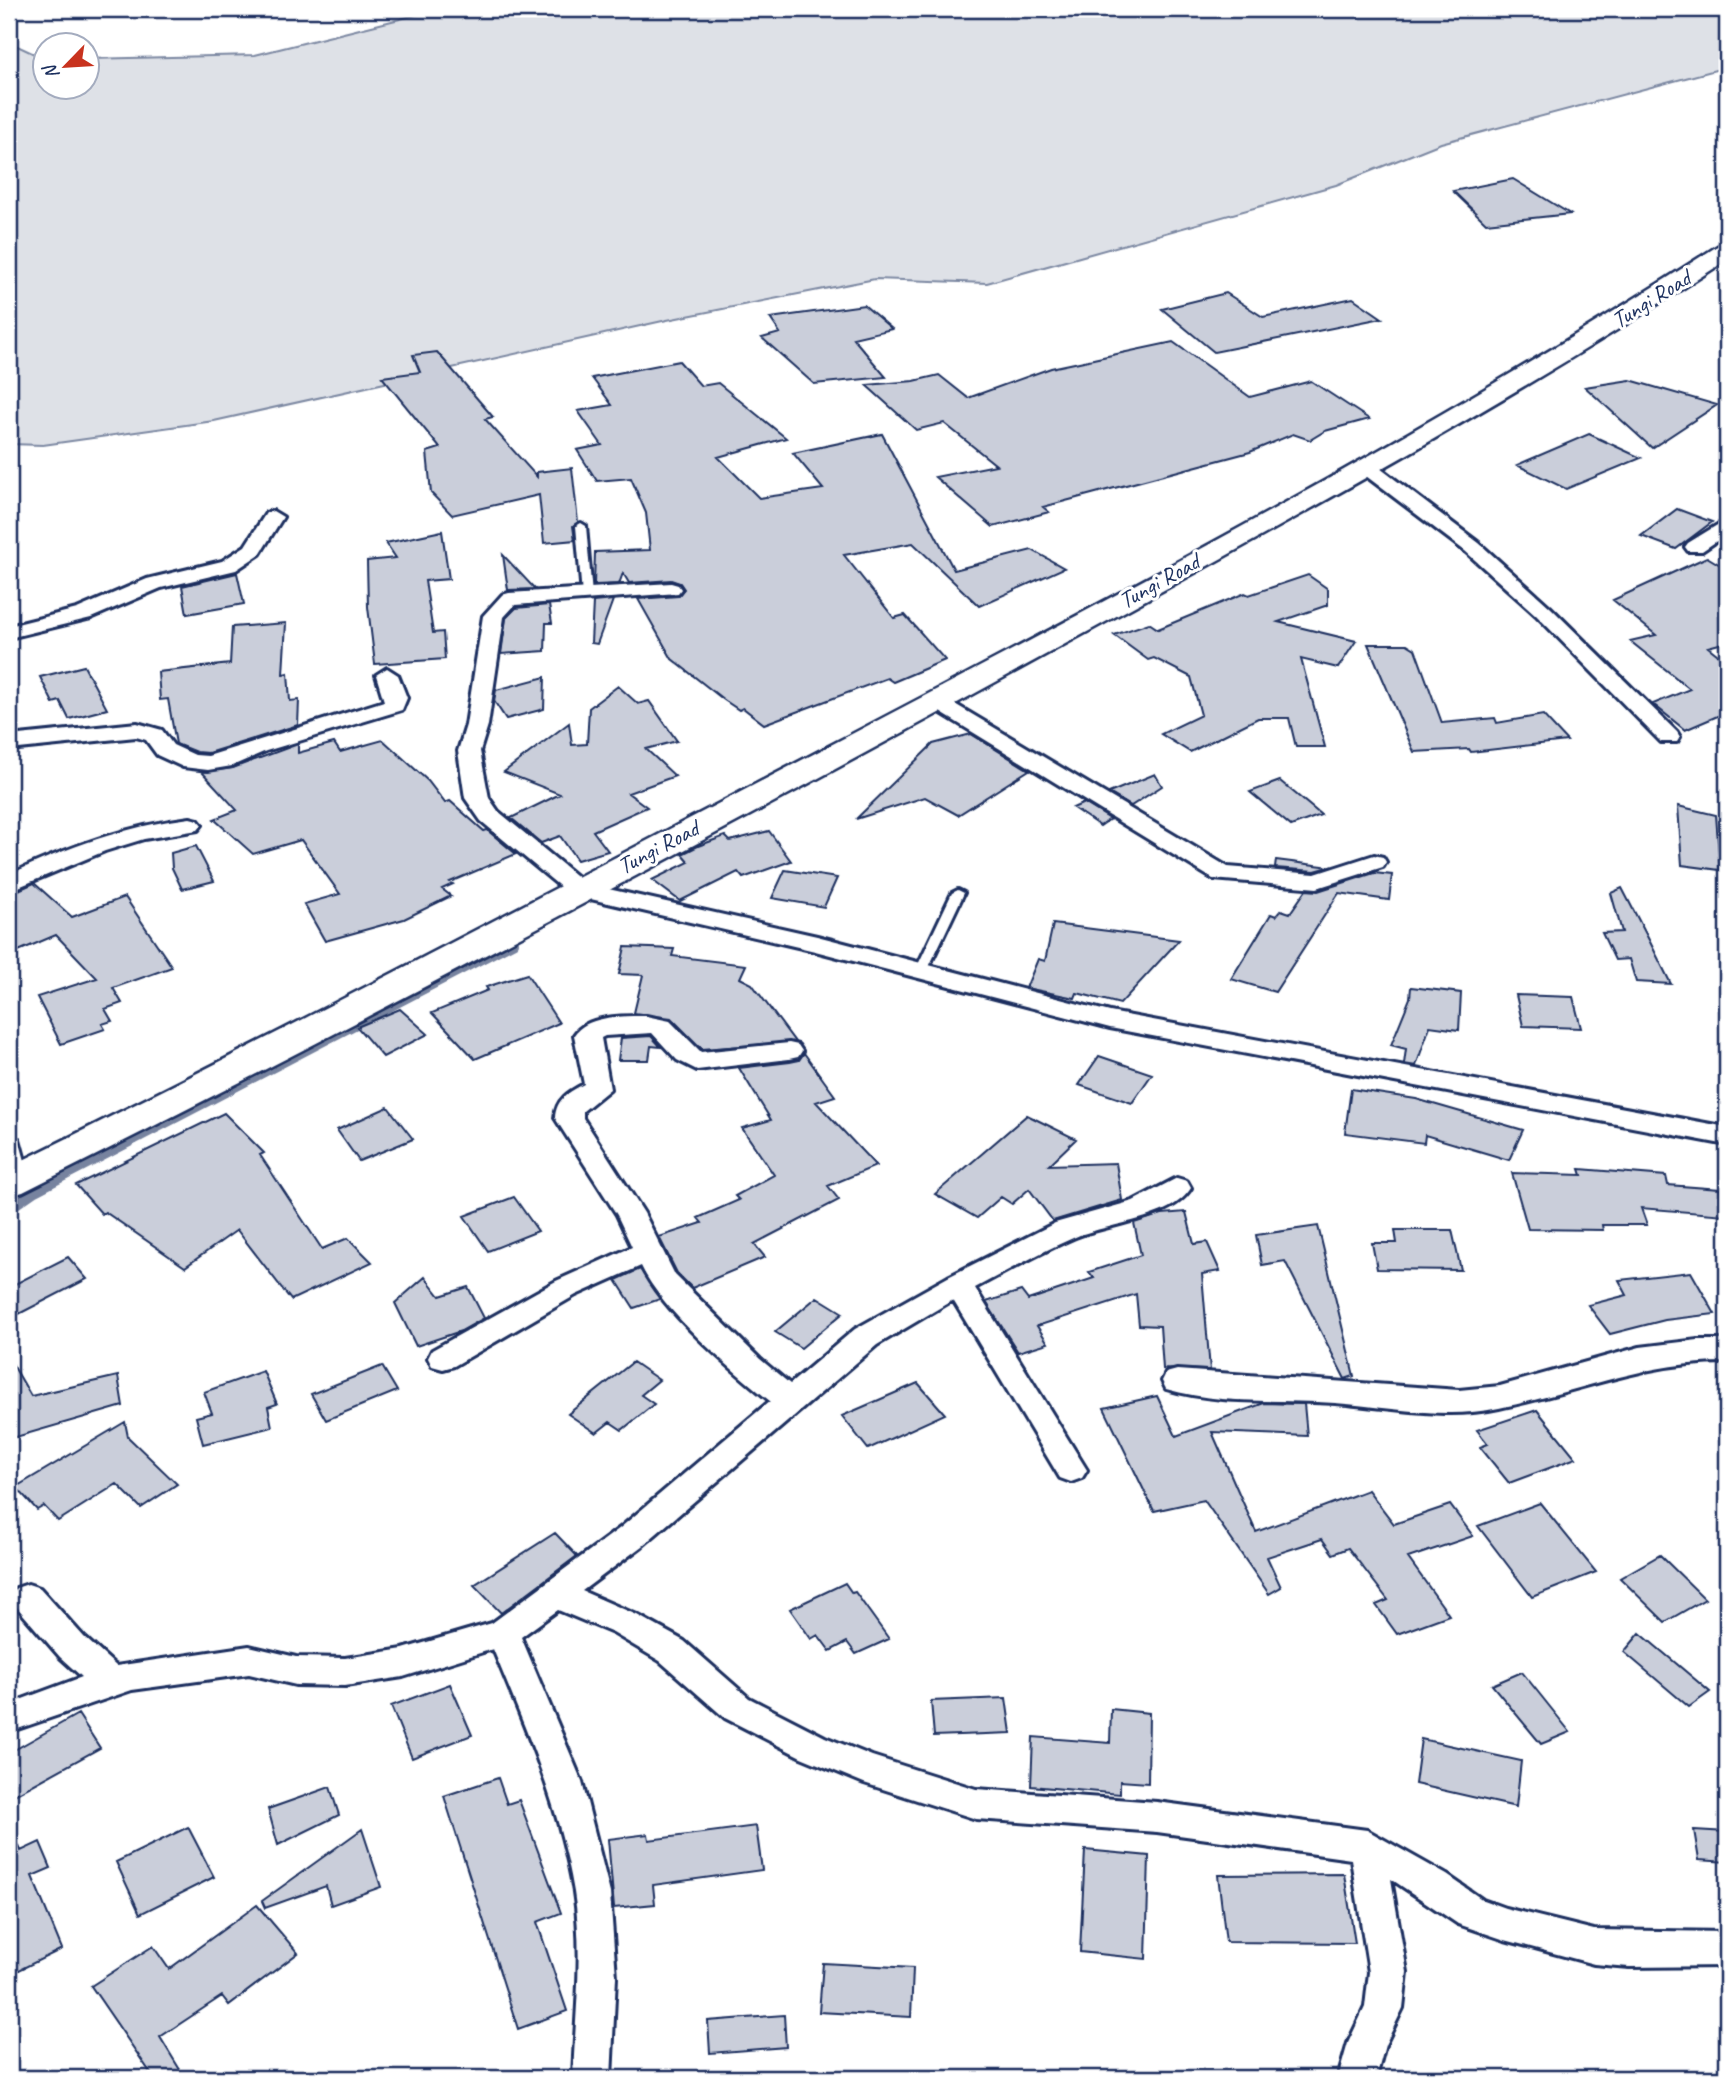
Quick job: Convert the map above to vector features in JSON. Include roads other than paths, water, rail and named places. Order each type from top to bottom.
[{"type":"main road","name":"Tungi Road","points":[[11,1170],[265,1056],[938,701],[1365,466],[1622,318],[1727,250]]},
{"type":"street","points":[[1365,466],[1472,547],[1543,611],[1670,737]]},
{"type":"street","points":[[9,632],[84,614],[154,583],[229,566],[253,550],[273,517]]},
{"type":"street","points":[[1695,547],[1727,525]]},
{"type":"street","points":[[671,589],[509,598],[501,604],[494,616],[477,725],[469,751],[477,798],[489,816],[578,889],[817,944],[1110,1020],[1727,1136]]},
{"type":"street","points":[[9,743],[137,730],[154,734],[165,750],[191,762],[224,761],[258,746],[379,712],[394,705],[396,698],[387,675]]},
{"type":"street","points":[[938,701],[1222,874],[1317,881],[1374,862]]},
{"type":"street","points":[[9,884],[46,865],[140,831],[190,825]]},
{"type":"street","points":[[789,1051],[697,1061],[686,1057],[665,1028],[656,1023],[590,1030],[587,1035],[597,1089],[572,1100],[568,1108],[569,1118],[630,1213],[663,1282],[749,1367],[791,1402]]},
{"type":"street","points":[[9,1718],[110,1681],[248,1660],[296,1671],[345,1672],[403,1663],[503,1633],[631,1537],[866,1337],[958,1284],[1007,1262],[1065,1230],[1143,1208],[1177,1188]]},
{"type":"street","points":[[443,1358],[566,1289],[647,1252]]},
{"type":"street","points":[[958,1284],[1070,1470]]},
{"type":"street","points":[[1177,1381],[1227,1388],[1335,1392],[1438,1402],[1498,1398],[1595,1368],[1692,1348],[1727,1351]]},
{"type":"street","points":[[555,1594],[625,1624],[660,1644],[737,1708],[813,1747],[864,1768],[976,1804],[1157,1817],[1367,1846],[1434,1886],[1471,1912],[1505,1924],[1594,1947],[1629,1950],[1727,1949]]},
{"type":"street","points":[[28,1597],[72,1647],[110,1681]]},
{"type":"street","points":[[503,1633],[565,1782],[592,1893],[597,1977],[592,2078]]},
{"type":"street","points":[[1357,2078],[1367,2043],[1384,2008],[1388,1972],[1367,1846]]},
{"type":"lane","points":[[581,526],[587,595]]},
{"type":"lane","points":[[921,971],[958,893]]},
{"type":"waterway","points":[[9,1209],[35,1191],[514,942]]}]
